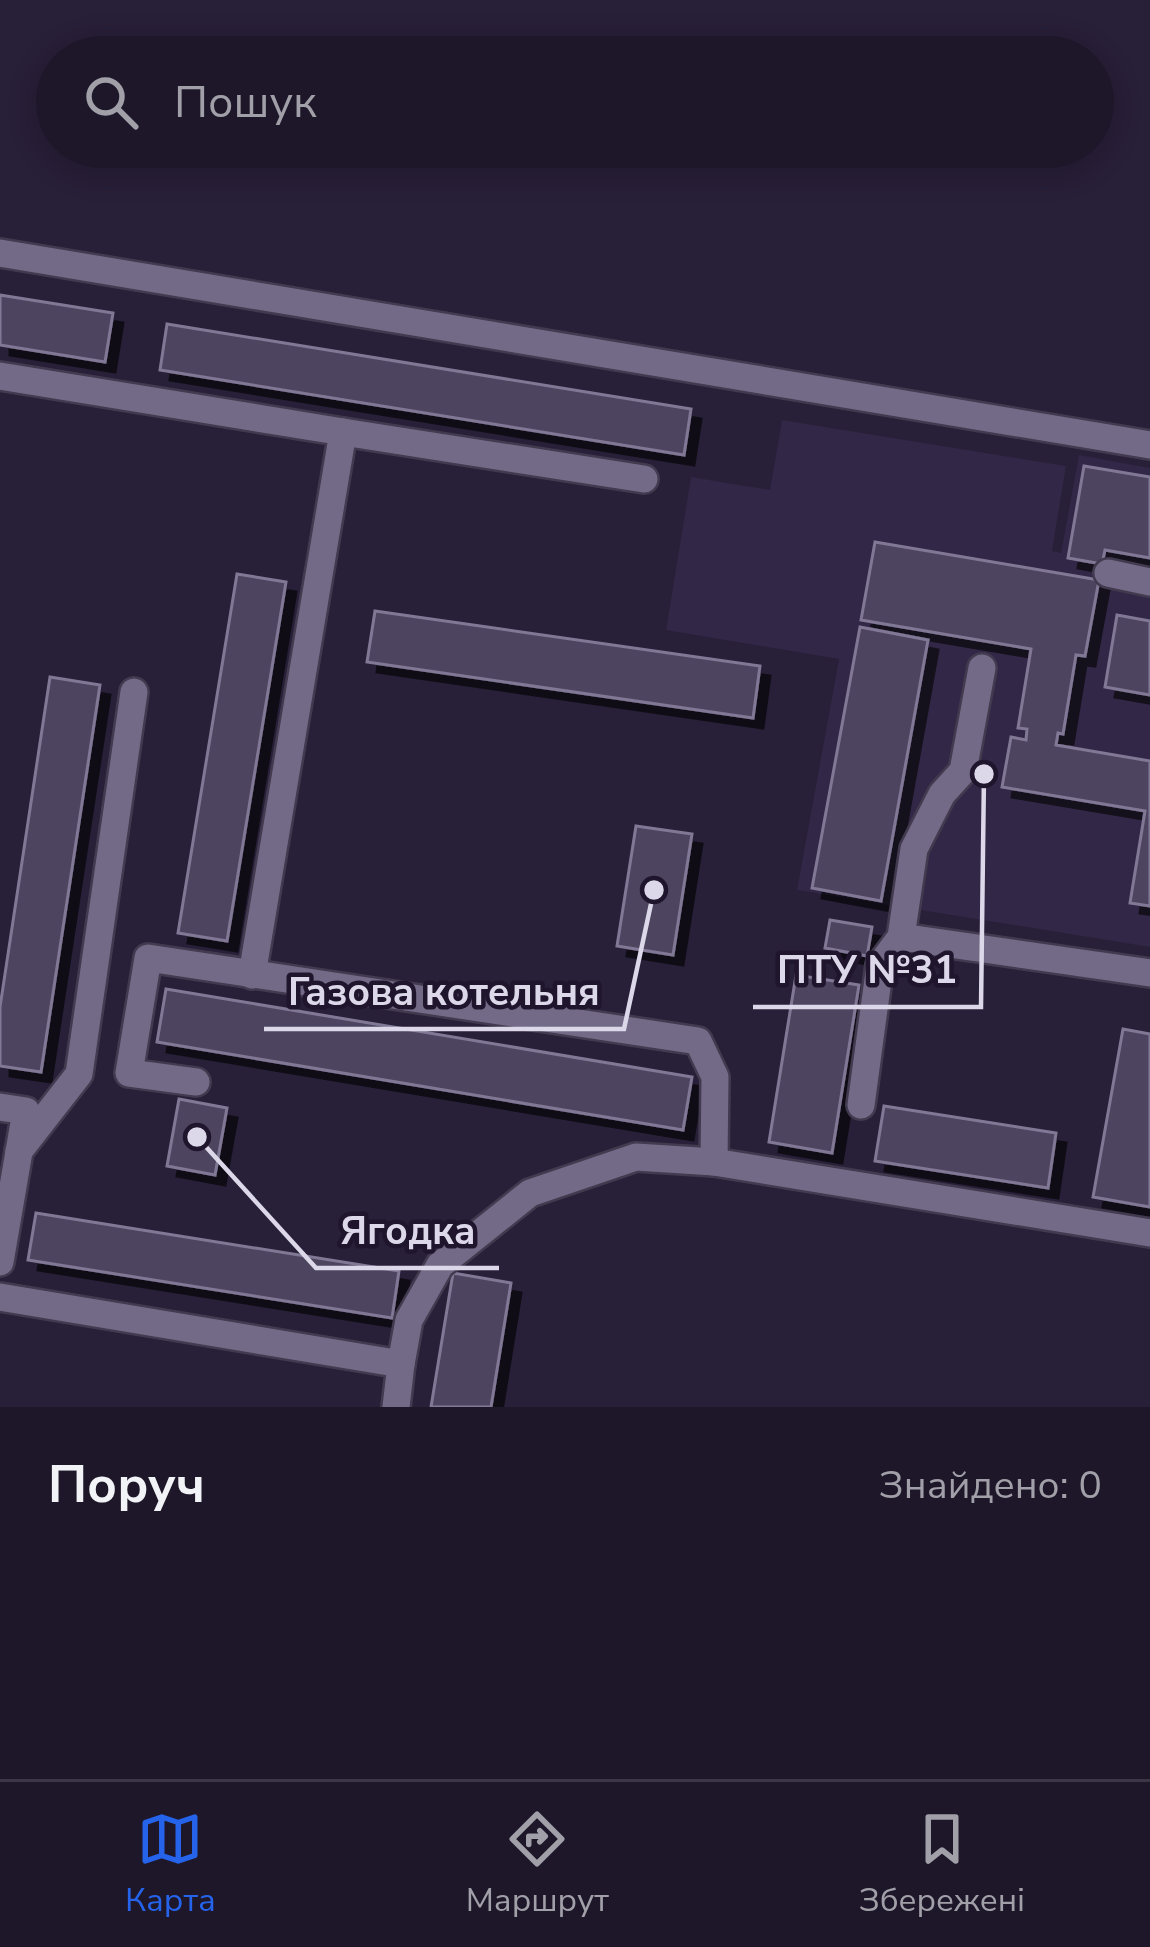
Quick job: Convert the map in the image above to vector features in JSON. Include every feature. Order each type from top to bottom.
[{"type":"street","points":[[0,253],[1150,445]]},
{"type":"street","points":[[0,376],[644,479]]},
{"type":"street","points":[[252,975],[343,432]]},
{"type":"street","points":[[1108,573],[1150,582]]},
{"type":"street","points":[[861,1105],[880,965],[901,937],[914,849],[942,794],[963,771],[982,668]]},
{"type":"street","points":[[19,1150],[79,1074],[134,692]]},
{"type":"street","points":[[901,937],[1150,973]]},
{"type":"street","points":[[196,1082],[130,1072],[148,958],[698,1041],[715,1077],[714,1162]]},
{"type":"street","points":[[0,1107],[26,1111],[0,1262]]},
{"type":"street","points":[[395,1407],[409,1320],[440,1265],[530,1192],[635,1157],[714,1162],[1150,1233]]},
{"type":"street","points":[[0,1297],[401,1364]]},
{"type":"shaded area","points":[[782,420],[1066,466],[1052,551],[1061,553],[1079,455],[1150,468],[1150,947],[797,890],[839,659],[666,630],[691,477],[770,490]]},
{"type":"building","points":[[0,295],[113,313],[105,362],[0,345]]},
{"type":"building","points":[[167,324],[691,409],[684,455],[160,370]]},
{"type":"building","points":[[1084,466],[1150,477],[1150,558],[1105,550],[1102,564],[1068,558]]},
{"type":"building","points":[[875,542],[1099,580],[1085,656],[1076,655],[1063,734],[1058,733],[1056,745],[1150,761],[1150,906],[1130,903],[1145,811],[1002,787],[1011,737],[1026,740],[1027,729],[1018,728],[1031,649],[861,620]]},
{"type":"building","points":[[237,574],[286,582],[227,941],[178,933]]},
{"type":"building","points":[[375,611],[760,666],[753,718],[367,662]]},
{"type":"building","points":[[1117,615],[1150,621],[1150,695],[1105,687]]},
{"type":"building","points":[[860,627],[928,640],[881,901],[812,888]]},
{"type":"building","points":[[50,677],[100,685],[41,1072],[0,1066],[0,1007]]},
{"type":"building","points":[[636,826],[692,834],[673,955],[617,946]]},
{"type":"building","points":[[830,920],[872,927],[867,956],[825,948]]},
{"type":"building","points":[[796,975],[859,985],[832,1153],[769,1142]]},
{"type":"building","points":[[166,989],[692,1077],[683,1130],[157,1042]]},
{"type":"building","points":[[1123,1029],[1150,1034],[1150,1207],[1093,1197]]},
{"type":"building","points":[[179,1099],[227,1108],[215,1175],[167,1166]]},
{"type":"building","points":[[884,1106],[1056,1133],[1048,1188],[875,1161]]},
{"type":"building","points":[[36,1213],[399,1271],[392,1318],[28,1260]]},
{"type":"building","points":[[453,1273],[511,1283],[491,1407],[431,1407]]},
{"type":"place","name":"ПТУ №31","points":[[984,774]]},
{"type":"place","name":"Газова котельня","points":[[654,890]]},
{"type":"place","name":"Ягодка","points":[[197,1137]]}]
